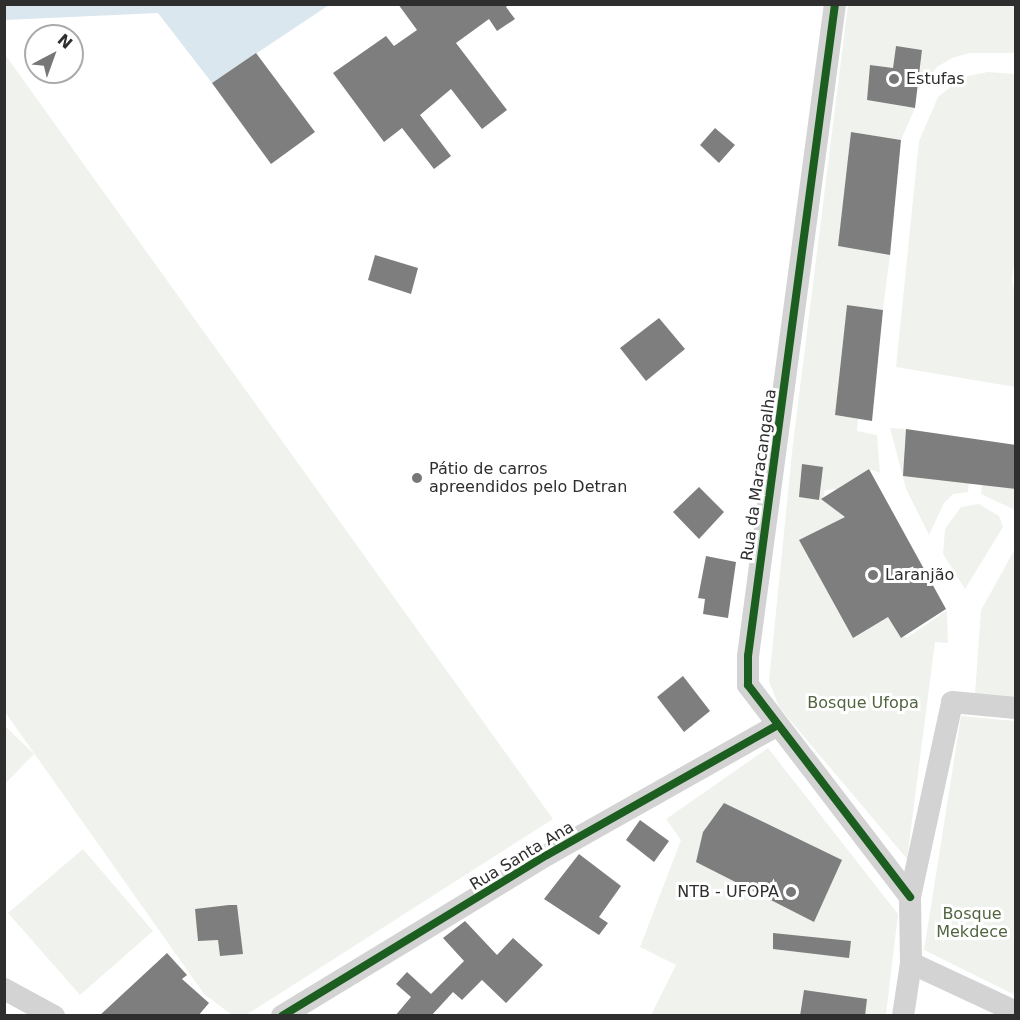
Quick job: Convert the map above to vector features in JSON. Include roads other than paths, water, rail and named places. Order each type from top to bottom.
[{"type":"street","name":"Rua da Maracangalha","points":[[835,4],[748,656],[748,685],[910,897]]},
{"type":"street","points":[[903,1016],[911,963],[910,897],[951,702],[1016,708]]},
{"type":"street","name":"Rua Santa Ana","points":[[282,1016],[547,855],[778,725]]},
{"type":"street","points":[[911,963],[1016,1012]]},
{"type":"street","points":[[4,989],[54,1016]]},
{"type":"place","name":"Estufas","points":[[894,79]]},
{"type":"place","name":"Pátio de carros apreendidos pelo Detran","points":[[417,478]]},
{"type":"place","name":"Laranjão","points":[[873,575]]},
{"type":"place","name":"NTB - UFOPA","points":[[791,892]]},
{"type":"park label","name":"Bosque Ufopa","points":[[863,703]]},
{"type":"park label","name":"Bosque Mekdece","points":[[972,923]]}]
